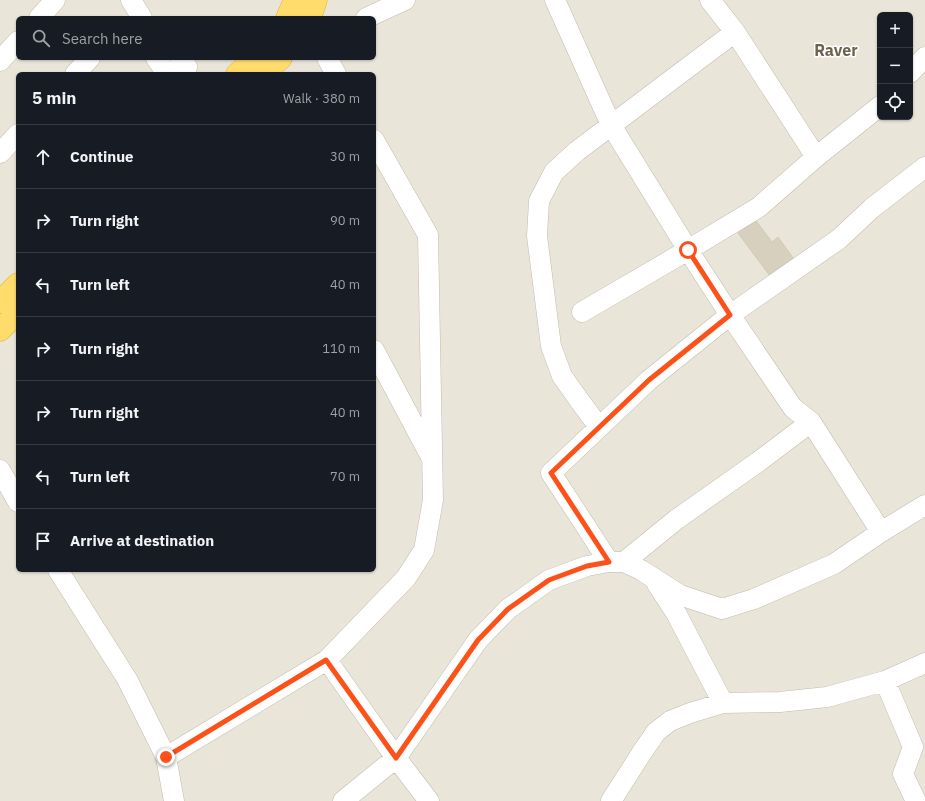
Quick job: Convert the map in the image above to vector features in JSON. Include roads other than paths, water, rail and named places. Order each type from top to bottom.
[{"type":"highway","points":[[311,16],[316,0]]},
{"type":"highway","points":[[239,72],[253,60]]},
{"type":"highway","points":[[266,72],[279,60]]},
{"type":"highway","points":[[0,330],[13,299]]},
{"type":"street","points":[[41,16],[55,0]]},
{"type":"street","points":[[370,16],[405,0]]},
{"type":"street","points":[[555,0],[611,125],[730,315],[793,408],[811,422],[881,532]]},
{"type":"street","points":[[710,0],[735,32],[816,157]]},
{"type":"street","points":[[600,426],[562,376],[551,346],[537,236],[539,201],[554,172],[577,151],[735,32]]},
{"type":"street","points":[[0,61],[16,43]]},
{"type":"street","points":[[913,70],[925,57]]},
{"type":"street","points":[[77,72],[88,60]]},
{"type":"street","points":[[157,60],[166,72]]},
{"type":"street","points":[[182,60],[187,67],[186,72]]},
{"type":"street","points":[[328,60],[335,72]]},
{"type":"street","points":[[582,312],[759,207],[816,157],[877,108]]},
{"type":"street","points":[[0,153],[16,136]]},
{"type":"street","points":[[166,757],[326,660],[406,578],[424,550],[433,500],[428,235],[376,144]]},
{"type":"street","points":[[616,562],[551,473],[649,380],[730,315],[839,239],[872,208],[925,167]]},
{"type":"street","points":[[376,354],[433,461]]},
{"type":"street","points":[[616,562],[758,462],[811,422]]},
{"type":"street","points":[[0,470],[16,498]]},
{"type":"street","points":[[343,801],[396,758],[478,640],[508,609],[549,580],[587,566],[616,562],[641,570],[680,595],[722,609],[754,599],[834,564],[881,532],[925,505]]},
{"type":"street","points":[[59,572],[127,679],[166,757],[174,801]]},
{"type":"street","points":[[653,578],[676,613],[723,703]]},
{"type":"street","points":[[326,660],[396,758],[429,801]]},
{"type":"street","points":[[612,801],[656,732],[670,721],[723,703],[780,702],[827,697],[885,681],[925,663]]},
{"type":"street","points":[[885,681],[913,747],[903,774],[916,801]]},
{"type":"district","name":"Raver","points":[[836,50]]}]
